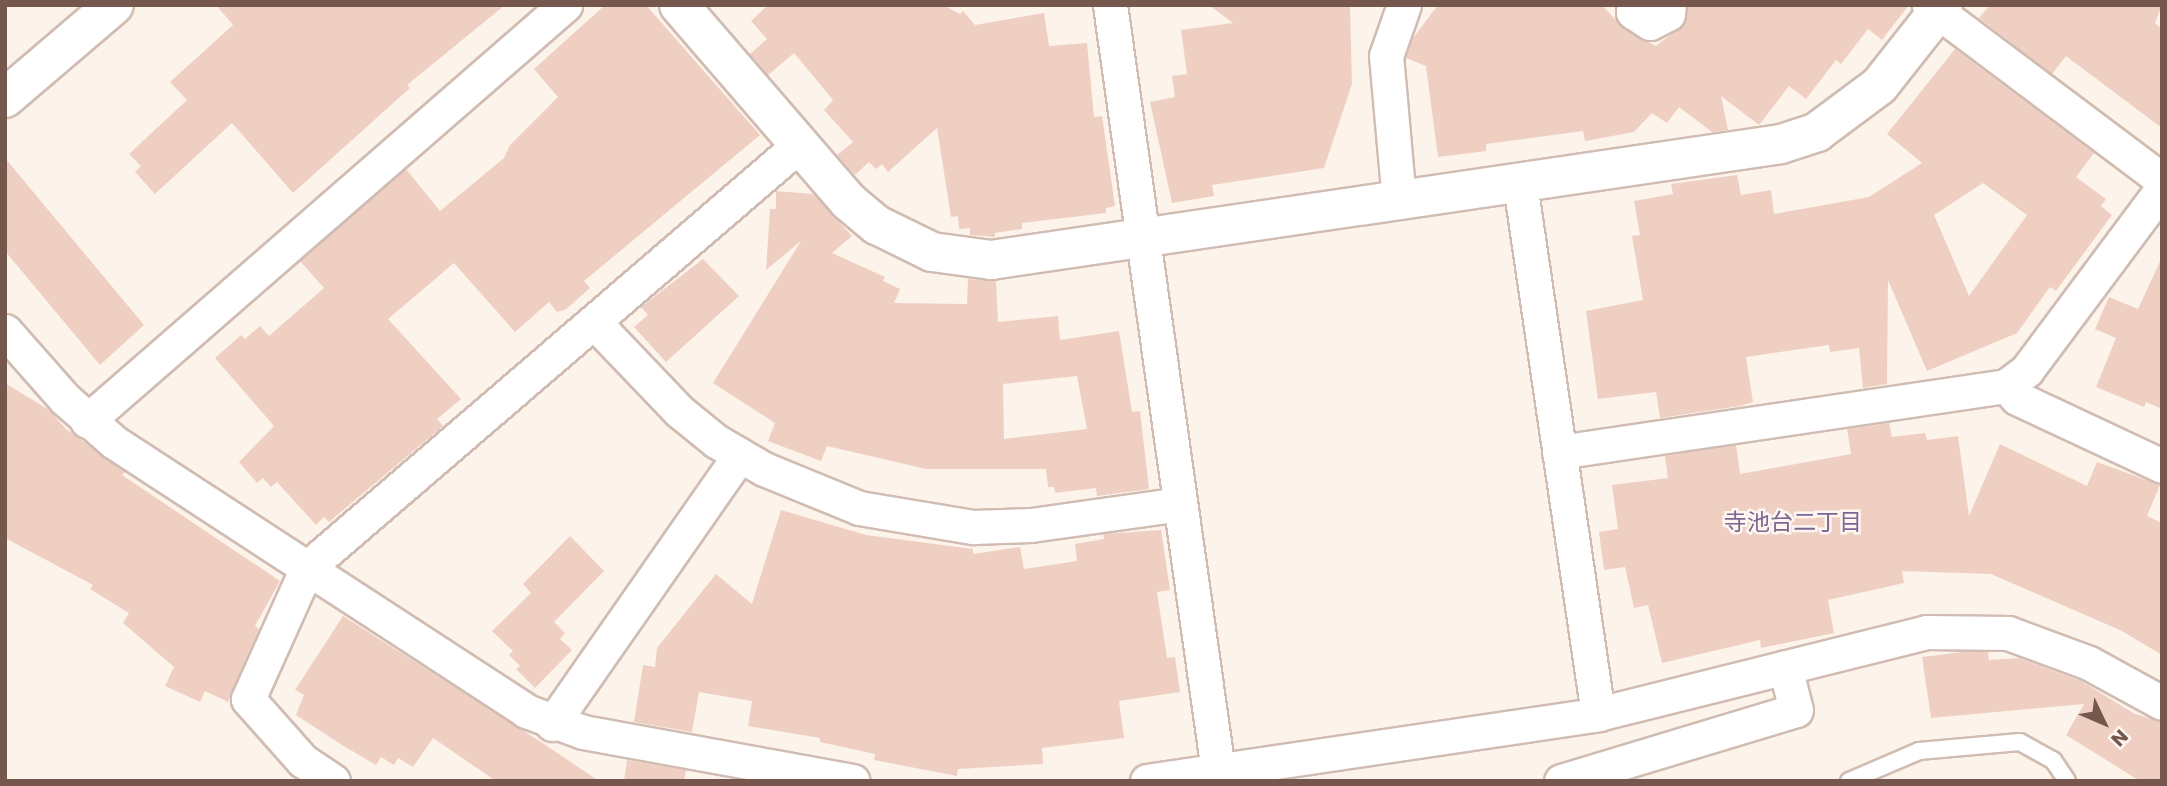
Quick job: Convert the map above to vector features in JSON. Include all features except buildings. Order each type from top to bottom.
[{"type":"street","points":[[6,95],[114,5]]},
{"type":"street","points":[[87,421],[565,5]]},
{"type":"street","points":[[679,5],[848,201],[877,225],[932,252],[991,260],[1743,152],[1817,132],[1879,86],[1937,8],[2162,180]]},
{"type":"street","points":[[1110,5],[1217,771]]},
{"type":"street","points":[[1399,201],[1386,56],[1404,5]]},
{"type":"street","points":[[1634,5],[1633,12],[1650,23],[1668,14],[1669,5]]},
{"type":"street","points":[[333,781],[303,761],[248,699],[307,568],[799,145]]},
{"type":"street","points":[[1520,184],[1598,714]]},
{"type":"street","points":[[1559,452],[2006,386],[2027,370],[2162,189]]},
{"type":"street","points":[[594,322],[679,411],[740,456],[833,499],[947,525],[1031,525],[1180,504]]},
{"type":"street","points":[[5,331],[87,421],[526,711],[552,723],[853,781]]},
{"type":"street","points":[[2006,386],[2036,408],[2162,466]]},
{"type":"street","points":[[552,723],[740,456]]},
{"type":"street","points":[[1147,781],[1598,714],[1926,632],[2008,633],[2089,663],[2162,703]]},
{"type":"street","points":[[1561,781],[1796,710],[1785,667]]},
{"type":"lane","points":[[1849,781],[1919,751],[2020,742],[2053,760],[2067,781]]},
{"type":"district","name":"寺池台二丁目","points":[[1793,522]]}]
